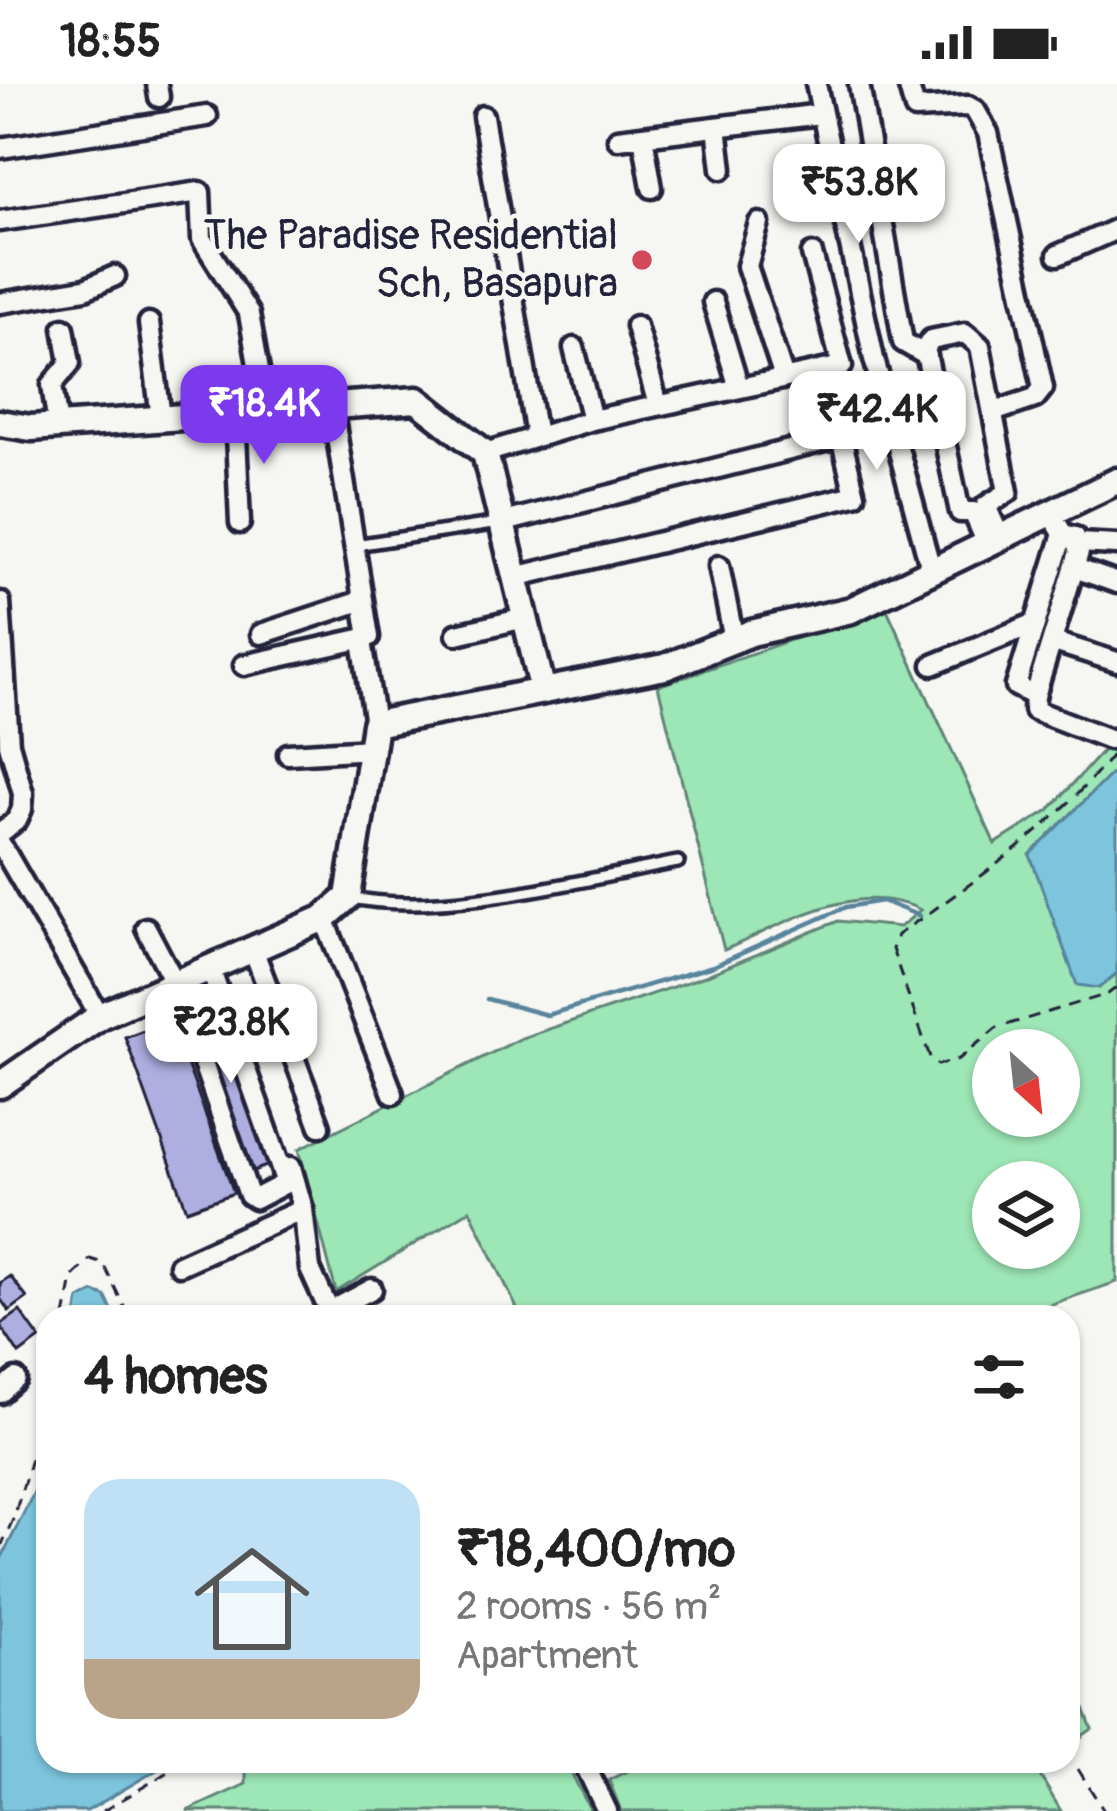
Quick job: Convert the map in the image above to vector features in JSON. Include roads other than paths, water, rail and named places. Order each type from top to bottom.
[{"type":"street","points":[[816,84],[874,359],[932,573]]},
{"type":"street","points":[[859,84],[902,343],[927,356]]},
{"type":"street","points":[[908,84],[914,109],[968,106],[988,133],[1043,388],[1035,398],[993,412]]},
{"type":"street","points":[[618,139],[821,114]]},
{"type":"street","points":[[0,148],[207,116]]},
{"type":"street","points":[[483,116],[536,436]]},
{"type":"street","points":[[717,127],[722,170]]},
{"type":"street","points":[[643,136],[652,188]]},
{"type":"street","points":[[0,221],[200,192],[202,238],[249,314],[266,410]]},
{"type":"street","points":[[759,223],[747,266],[784,378]]},
{"type":"street","points":[[1058,255],[1117,229]]},
{"type":"street","points":[[484,453],[592,420],[842,366],[812,254]]},
{"type":"street","points":[[0,303],[86,289],[116,276]]},
{"type":"street","points":[[713,302],[739,388]]},
{"type":"street","points":[[149,323],[161,418]]},
{"type":"street","points":[[636,326],[658,405]]},
{"type":"street","points":[[58,425],[52,385],[70,363],[64,328]]},
{"type":"street","points":[[959,333],[972,336],[980,346],[1008,492],[979,509],[961,513],[927,356],[931,340],[959,333]]},
{"type":"street","points":[[574,348],[592,420]]},
{"type":"street","points":[[0,423],[31,428],[417,400],[484,453],[543,691]]},
{"type":"street","points":[[244,665],[369,638],[332,406]]},
{"type":"street","points":[[235,413],[240,523]]},
{"type":"street","points":[[504,522],[842,437],[855,495],[515,577]]},
{"type":"street","points":[[1034,696],[1016,686],[1064,531],[1116,480]]},
{"type":"street","points":[[979,509],[994,543]]},
{"type":"street","points":[[1064,531],[1075,568],[1034,696],[1034,710],[1113,744]]},
{"type":"street","points":[[288,754],[543,691],[665,667],[734,640],[851,610],[994,543],[1064,531],[1117,545]]},
{"type":"street","points":[[719,566],[734,640]]},
{"type":"street","points":[[1075,568],[1117,583]]},
{"type":"street","points":[[260,634],[361,601]]},
{"type":"street","points":[[0,602],[9,744],[22,809],[0,832]]},
{"type":"street","points":[[458,634],[525,618]]},
{"type":"street","points":[[933,665],[1033,624]]},
{"type":"street","points":[[0,1085],[100,1016],[324,918],[348,897],[373,736],[362,640]]},
{"type":"street","points":[[1054,642],[1117,662]]},
{"type":"street","points":[[0,843],[100,1016]]},
{"type":"street","points":[[324,918],[393,1094]]},
{"type":"street","points":[[146,928],[175,983],[249,1195],[255,1199],[286,1183],[214,966]]},
{"type":"street","points":[[253,949],[320,1126]]},
{"type":"street","points":[[214,966],[303,1209],[310,1270],[323,1305]]},
{"type":"street","points":[[179,1265],[303,1209]]},
{"type":"street","points":[[344,1305],[372,1289]]},
{"type":"street","points":[[590,1773],[607,1811]]},
{"type":"lane","points":[[352,546],[504,522]]},
{"type":"lane","points":[[348,897],[372,903],[486,898],[678,862]]},
{"type":"water","points":[[1117,768],[1117,973],[1099,988],[1077,985],[1030,855]]},
{"type":"water","points":[[94,1292],[105,1296],[110,1305],[78,1305],[79,1299]]},
{"type":"water","points":[[36,1488],[36,1773],[152,1773],[87,1811],[0,1811],[0,1561]]},
{"type":"waterway","points":[[487,999],[547,1015],[713,966],[846,907],[882,901],[920,916]]},
{"type":"place","name":"The Paradise Residential Sch, Basapura","points":[[642,260]]}]
